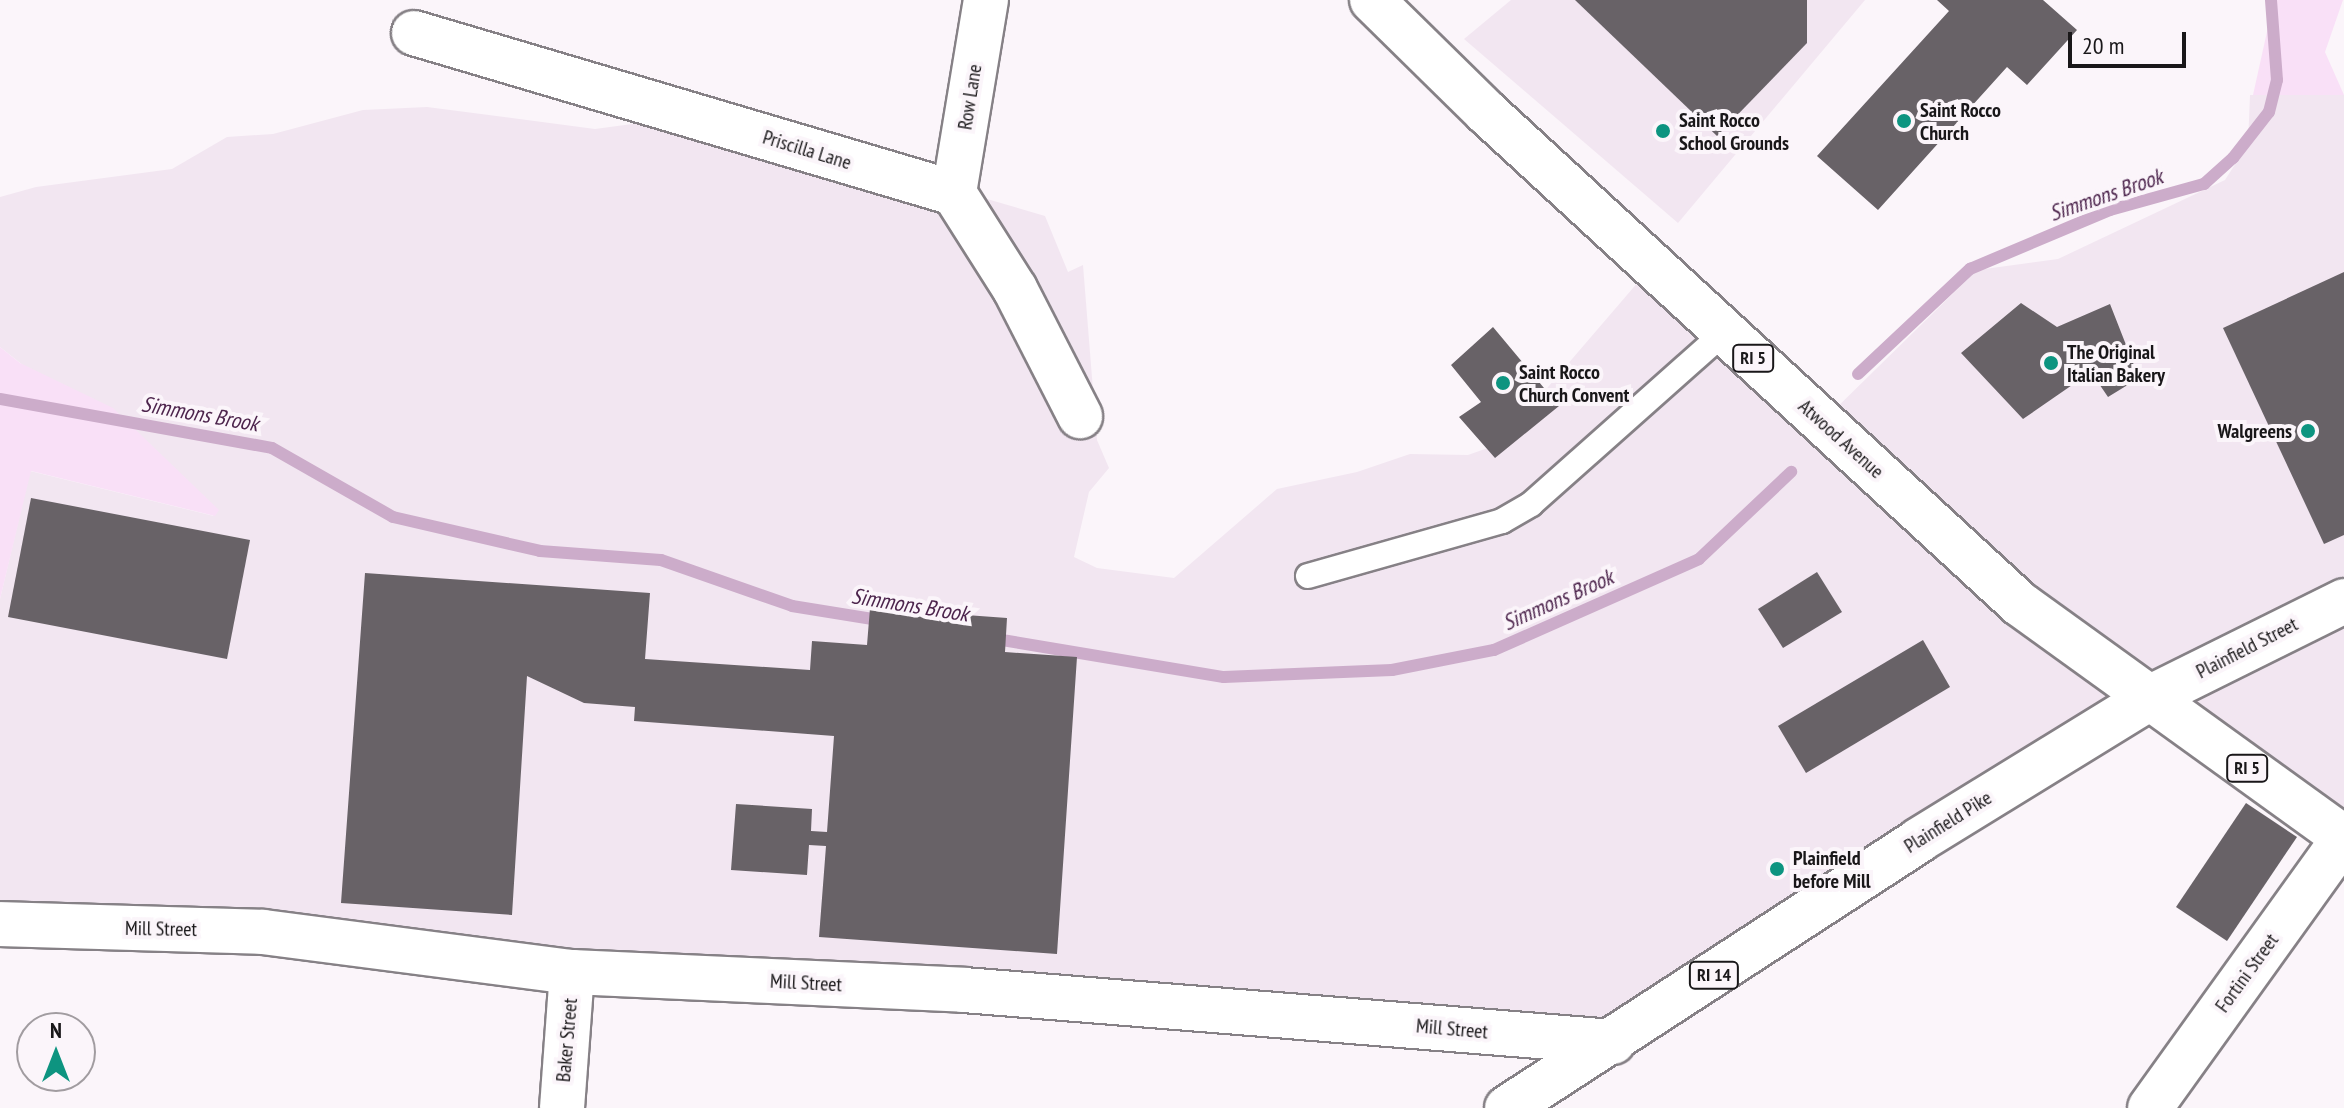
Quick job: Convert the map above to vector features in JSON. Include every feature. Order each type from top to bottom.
[{"type":"street","name":"Row Lane","points":[[954,193],[986,0]]},
{"type":"street","name":"Atwood Avenue","points":[[1372,0],[2020,604],[2344,838]]},
{"type":"street","name":"Priscilla Lane","points":[[414,33],[954,193]]},
{"type":"street","points":[[954,193],[1015,289],[1080,416]]},
{"type":"street","name":"Plainfield Street","points":[[2151,697],[2344,601]]},
{"type":"street","name":"Plainfield Pike","points":[[1507,1108],[1613,1042],[1919,840],[2151,697]]},
{"type":"street","name":"Fortini Street","points":[[2150,1108],[2344,838]]},
{"type":"street","name":"Mill Street","points":[[0,924],[263,932],[572,972],[964,990],[1613,1042]]},
{"type":"street","name":"Baker Street","points":[[562,1108],[572,972]]},
{"type":"lane","points":[[1308,576],[1502,521],[1531,504],[1725,332]]},
{"type":"shaded area","name":"Saint Rocco School Grounds","points":[[1511,0],[1865,0],[1678,223],[1464,39]]},
{"type":"shaded area","points":[[2274,0],[2343,0],[2325,52],[2344,95],[2253,95]]},
{"type":"shaded area","points":[[2250,95],[2344,95],[2344,835],[2148,704],[1634,1029],[0,940],[0,599],[30,471],[214,516],[0,347],[0,197],[36,187],[172,169],[227,137],[273,134],[363,110],[427,107],[595,129],[699,115],[1045,216],[1068,272],[1083,265],[1097,440],[1109,468],[1089,492],[1074,557],[1097,568],[1174,578],[1277,489],[1357,472],[1410,454],[1468,455],[1499,444],[1651,267],[1825,419],[1977,270],[2058,259],[2225,180],[2248,144]]},
{"type":"shaded area","points":[[0,347],[20,363],[113,408],[219,510],[215,516],[31,471],[0,599]]},
{"type":"building","points":[[1575,0],[1807,0],[1807,43],[1717,136]]},
{"type":"building","name":"Saint Rocco Church","points":[[1937,0],[2043,0],[2077,30],[2027,85],[2007,67],[1878,210],[1817,156],[1949,11]]},
{"type":"building","name":"Walgreens","points":[[2344,272],[2344,535],[2324,544],[2223,328]]},
{"type":"building","name":"The Original Italian Bakery","points":[[2021,303],[2057,327],[2110,304],[2139,378],[2108,397],[2091,372],[2023,419],[1961,353]]},
{"type":"building","name":"Saint Rocco Church Convent","points":[[1493,327],[1559,406],[1495,458],[1459,417],[1481,402],[1451,365]]},
{"type":"building","points":[[31,498],[250,540],[227,659],[8,617]]},
{"type":"building","points":[[1817,572],[1842,612],[1783,648],[1758,609]]},
{"type":"building","points":[[365,573],[650,593],[645,659],[810,670],[812,641],[867,645],[870,608],[1007,618],[1005,652],[1077,657],[1057,954],[819,937],[826,846],[809,845],[807,875],[731,870],[736,804],[812,809],[811,831],[827,832],[834,736],[634,721],[635,707],[584,703],[527,676],[512,915],[341,903]]},
{"type":"building","points":[[1923,640],[1950,687],[1806,773],[1778,726]]},
{"type":"building","points":[[2246,803],[2297,837],[2227,941],[2176,907]]},
{"type":"waterway","name":"Simmons Brook","points":[[1858,374],[1970,269],[2110,210],[2204,184],[2233,158],[2269,112],[2277,80],[2271,0]]},
{"type":"waterway","name":"Simmons Brook","points":[[0,399],[272,448],[393,517],[540,551],[661,560],[792,606],[885,621]]},
{"type":"waterway","name":"Simmons Brook","points":[[990,638],[1224,677],[1392,670],[1494,650],[1699,559],[1791,472]]},
{"type":"place","name":"Saint Rocco Church","points":[[1904,121]]},
{"type":"place","name":"Saint Rocco School Grounds","points":[[1663,131]]},
{"type":"place","name":"The Original Italian Bakery","points":[[2051,363]]},
{"type":"place","name":"Saint Rocco Church Convent","points":[[1503,383]]},
{"type":"place","name":"Walgreens","points":[[2308,431]]},
{"type":"place","name":"Plainfield before Mill","points":[[1777,869]]}]
